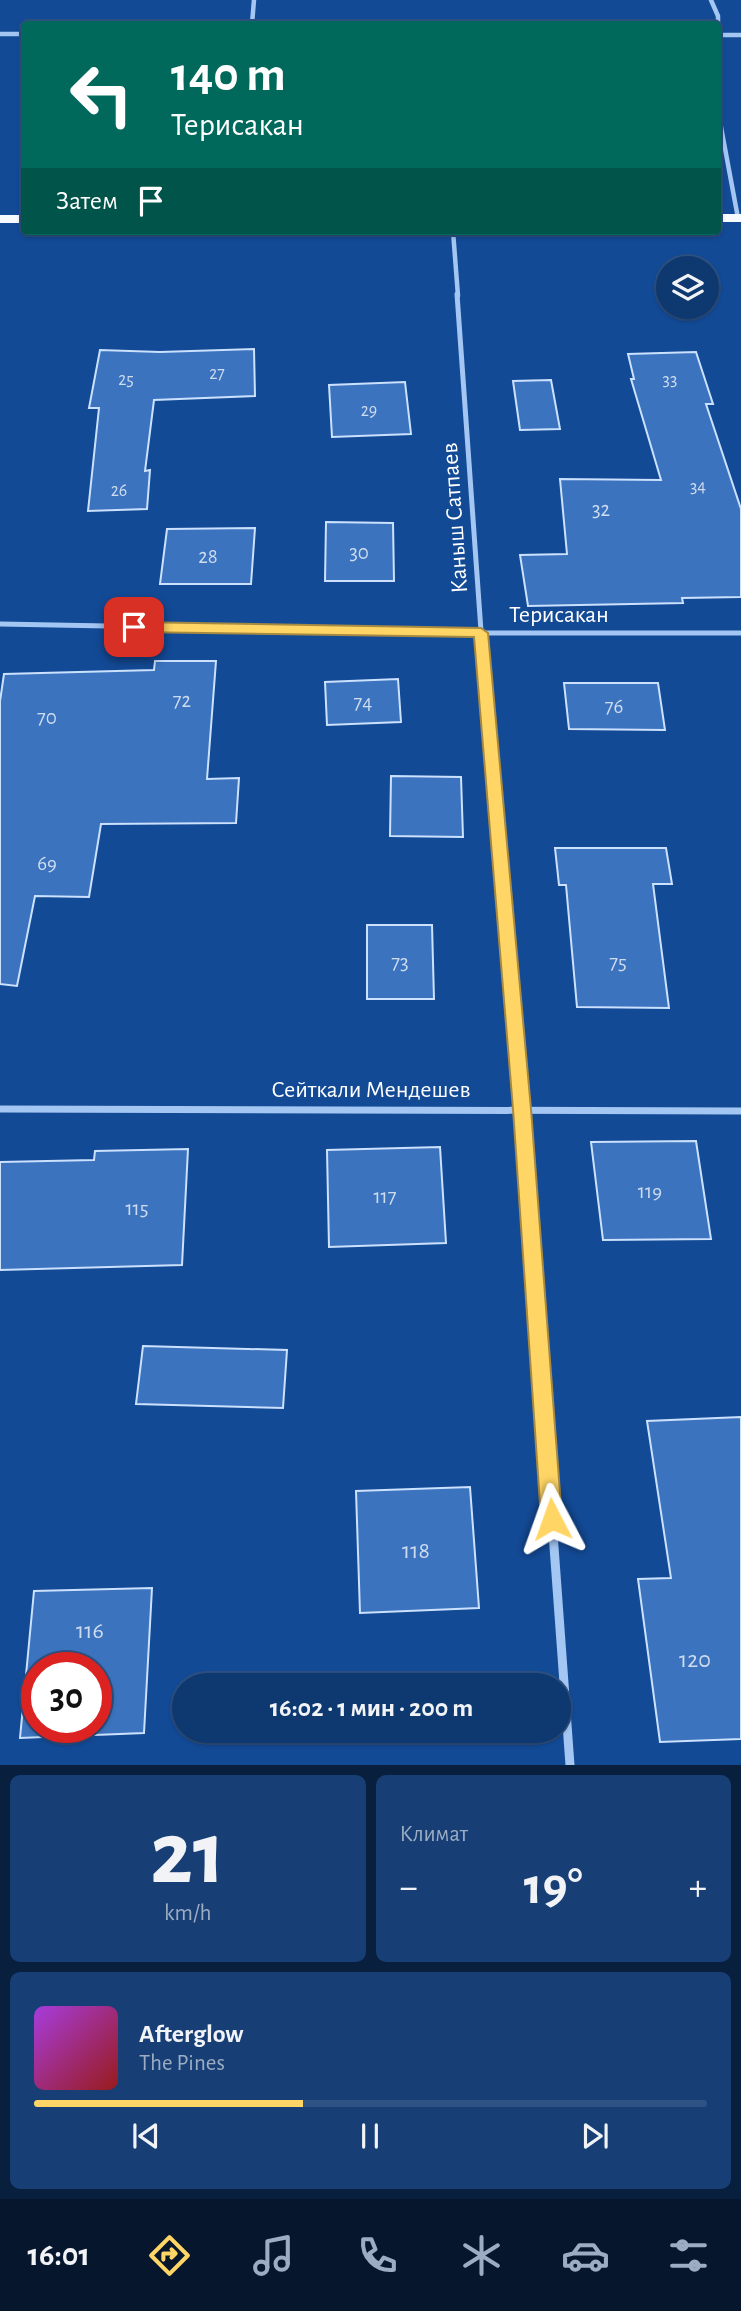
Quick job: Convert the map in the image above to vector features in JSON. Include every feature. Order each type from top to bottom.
[{"type":"highway","points":[[721,218],[739,218]]},
{"type":"highway","points":[[0,219],[21,219]]},
{"type":"street","points":[[252,21],[254,0]]},
{"type":"street","points":[[711,0],[718,21]]},
{"type":"street","points":[[0,34],[21,34]]},
{"type":"street","points":[[721,35],[741,35]]},
{"type":"street","points":[[721,126],[739,218]]},
{"type":"street","name":"Каныш Сатпаев","points":[[453,235],[481,633],[522,1109],[569,1765]]},
{"type":"street","name":"Терисакан","points":[[0,624],[481,633],[741,633]]},
{"type":"street","name":"Сейткали Мендешев","points":[[0,1109],[741,1111]]},
{"type":"building","points":[[254,349],[255,396],[154,400],[145,471],[150,470],[147,509],[88,511],[99,408],[89,408],[100,350],[160,352]]},
{"type":"building","points":[[696,352],[713,404],[706,404],[741,509],[741,597],[682,598],[683,603],[528,606],[520,555],[567,554],[560,479],[661,480],[631,379],[634,379],[628,354]]},
{"type":"building","points":[[551,380],[560,429],[520,430],[513,381]]},
{"type":"building","points":[[405,382],[411,434],[332,437],[329,385]]},
{"type":"building","points":[[326,522],[393,523],[394,581],[325,581]]},
{"type":"building","points":[[255,528],[251,584],[160,584],[167,529]]},
{"type":"building","points":[[155,661],[216,661],[207,779],[239,778],[236,823],[101,824],[89,897],[35,896],[17,986],[0,984],[0,701],[4,674],[154,670]]},
{"type":"building","points":[[398,679],[401,722],[327,725],[325,682]]},
{"type":"building","points":[[564,683],[658,683],[665,730],[569,729]]},
{"type":"building","points":[[391,776],[461,777],[463,837],[390,836]]},
{"type":"building","points":[[555,848],[666,848],[672,884],[653,884],[669,1008],[577,1007],[566,885],[559,885]]},
{"type":"building","points":[[367,925],[432,925],[434,999],[367,999]]},
{"type":"building","points":[[696,1141],[711,1239],[603,1240],[591,1142]]},
{"type":"building","points":[[440,1147],[446,1243],[329,1247],[327,1150]]},
{"type":"building","points":[[188,1149],[182,1265],[0,1270],[0,1162],[94,1160],[95,1151]]},
{"type":"building","points":[[143,1346],[287,1350],[283,1408],[136,1404]]},
{"type":"building","points":[[741,1417],[741,1739],[660,1742],[638,1579],[671,1578],[647,1421]]},
{"type":"building","points":[[470,1487],[479,1608],[360,1613],[356,1491]]},
{"type":"building","points":[[152,1588],[144,1733],[112,1734],[112,1652],[28,1652],[34,1591]]},
{"type":"route","points":[[134,627],[481,633],[522,1109],[552,1519]]}]
